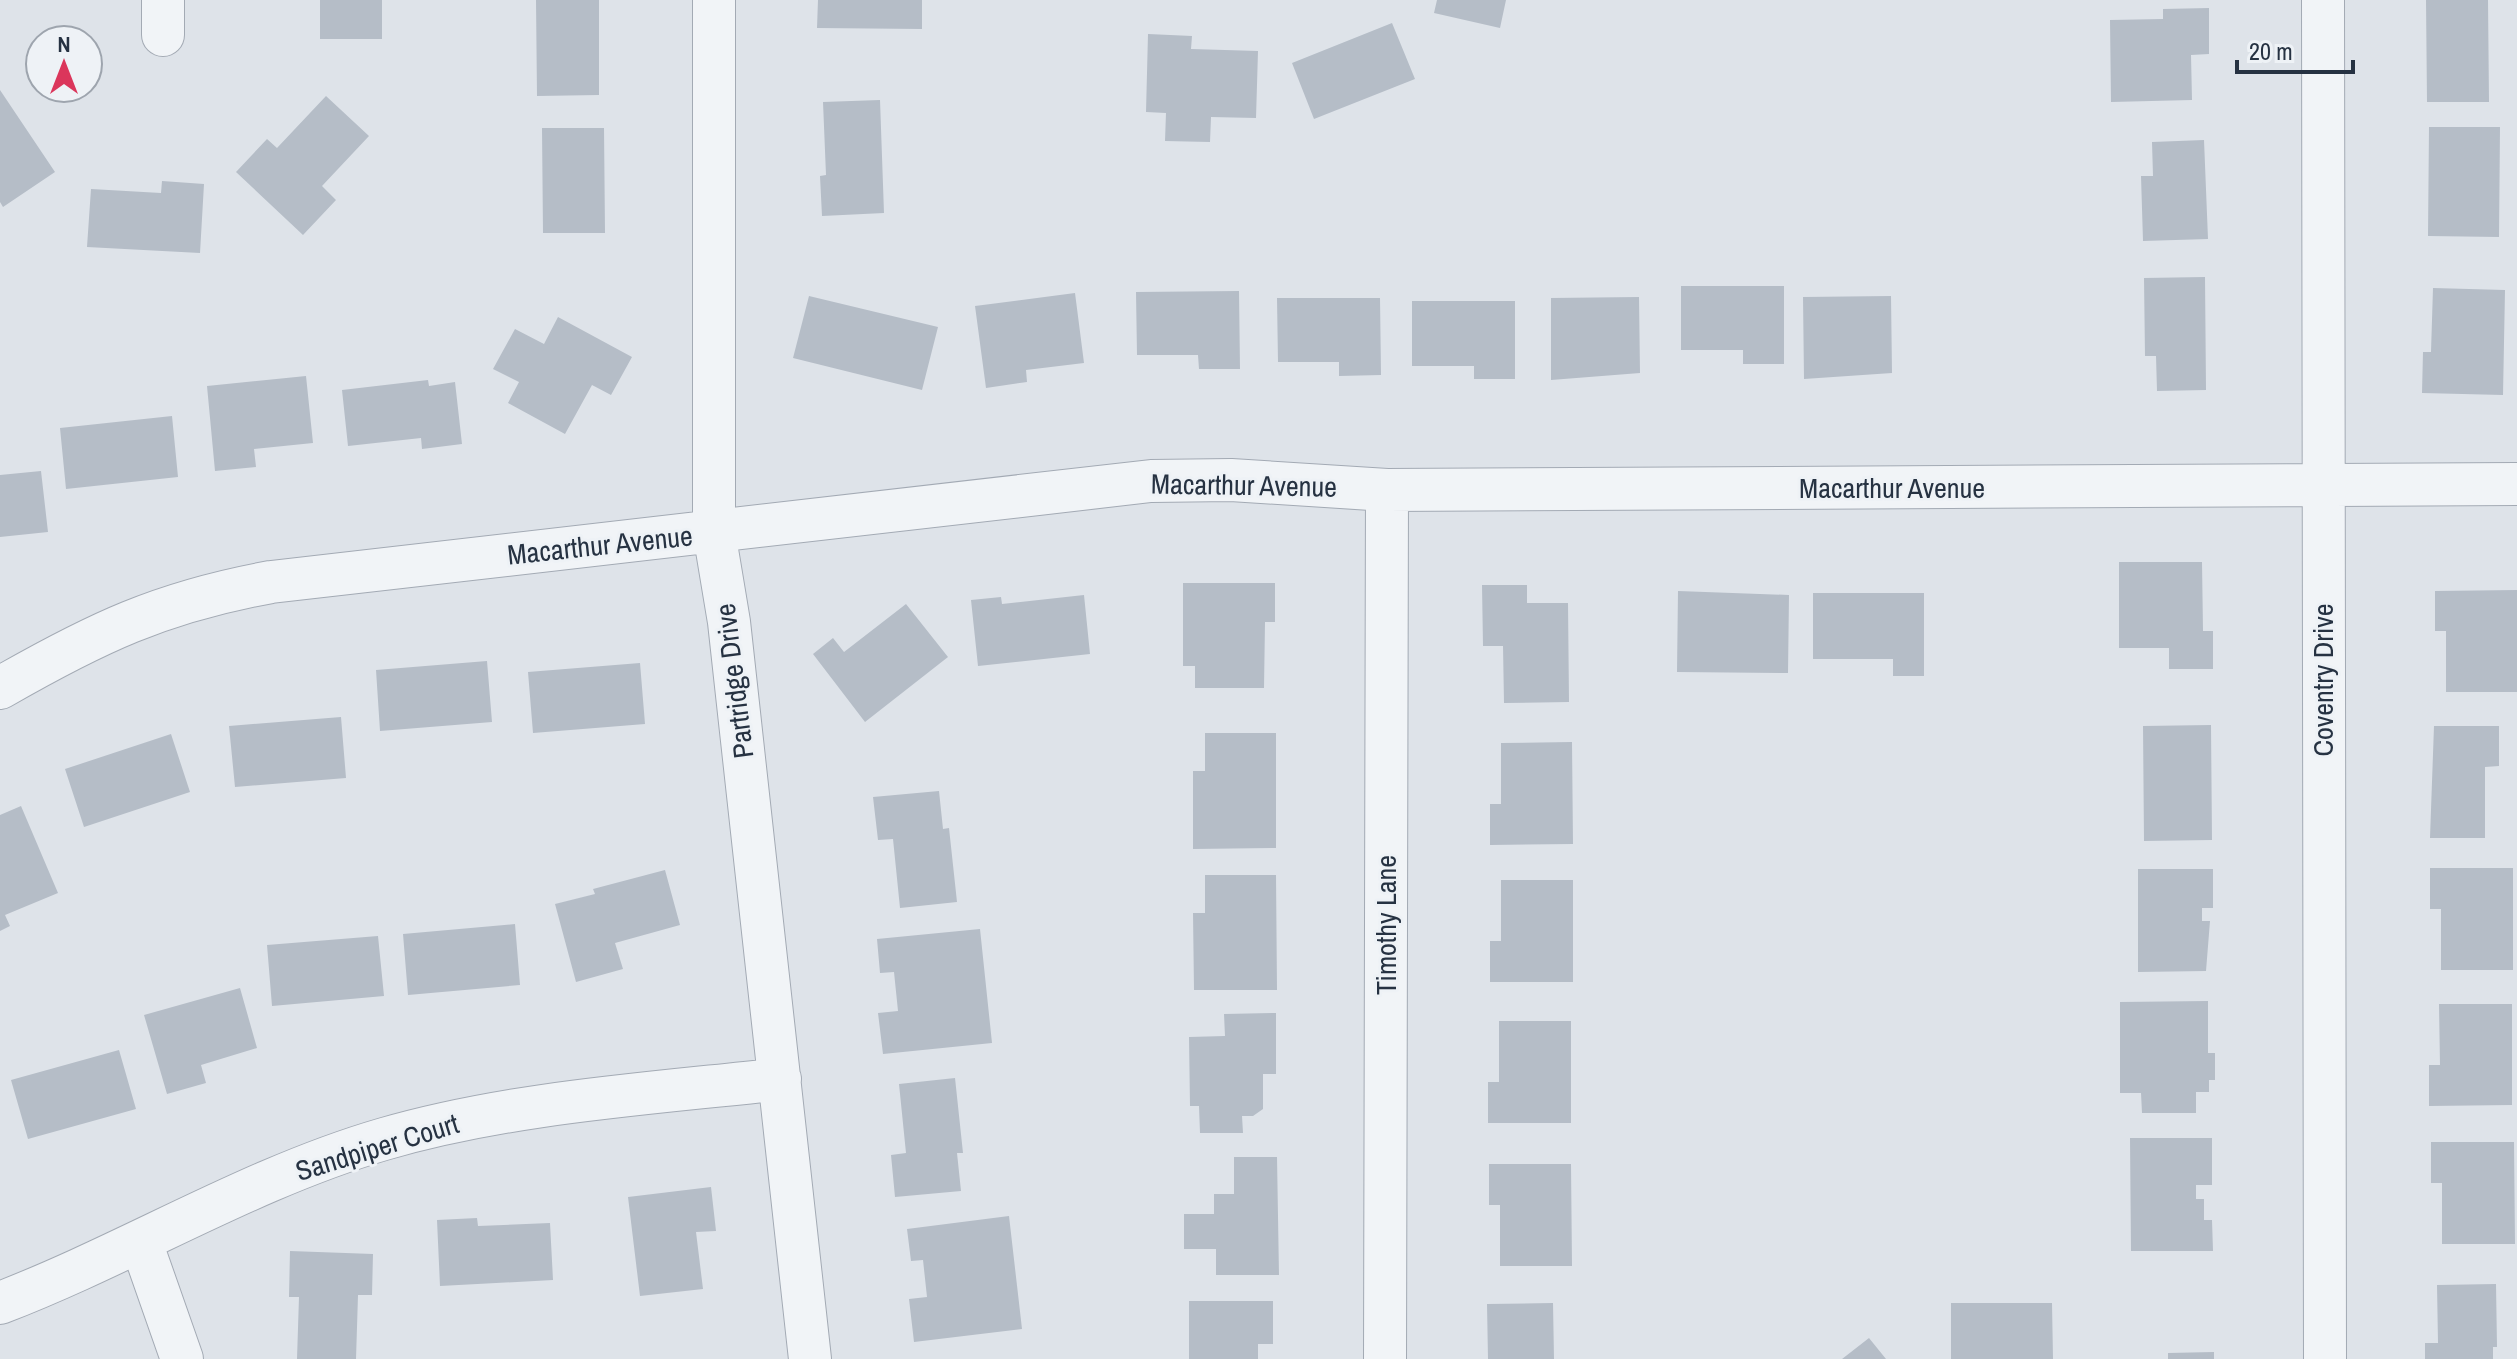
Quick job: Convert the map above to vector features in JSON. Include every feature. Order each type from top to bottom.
[{"type":"street","name":"Partridge Drive","points":[[714,0],[714,532],[729,622],[810,1359]]},
{"type":"street","name":"Coventry Drive","points":[[2323,0],[2325,1359]]},
{"type":"street","name":"Macarthur Avenue","points":[[0,688],[115,625],[167,605],[271,582],[1151,481],[1231,480],[1387,490],[2517,484]]},
{"type":"street","name":"Timothy Lane","points":[[1385,1359],[1387,490]]},
{"type":"street","name":"Sandpiper Court","points":[[0,1303],[141,1242],[274,1179],[384,1139],[527,1109],[780,1079]]},
{"type":"street","points":[[141,1242],[182,1359]]},
{"type":"building","points":[[320,0],[382,0],[382,39],[320,39]]},
{"type":"building","points":[[536,0],[599,0],[599,95],[537,96]]},
{"type":"building","points":[[818,0],[922,0],[922,29],[817,28]]},
{"type":"building","points":[[1437,0],[1506,0],[1500,28],[1434,13]]},
{"type":"building","points":[[2426,0],[2488,0],[2489,102],[2427,102]]},
{"type":"building","points":[[2209,8],[2209,54],[2191,55],[2192,100],[2111,102],[2110,20],[2163,19],[2163,9]]},
{"type":"building","points":[[1392,23],[1415,79],[1314,119],[1292,63]]},
{"type":"building","points":[[1148,34],[1192,36],[1191,49],[1258,51],[1256,118],[1211,117],[1210,142],[1165,141],[1166,113],[1146,112]]},
{"type":"building","points":[[0,90],[55,172],[3,207],[0,202]]},
{"type":"building","points":[[326,96],[369,136],[322,186],[336,200],[303,235],[236,172],[267,139],[277,148]]},
{"type":"building","points":[[880,100],[884,213],[822,216],[820,176],[826,175],[823,102]]},
{"type":"building","points":[[2429,127],[2500,127],[2499,237],[2428,236]]},
{"type":"building","points":[[542,128],[604,128],[605,233],[543,233]]},
{"type":"building","points":[[2204,140],[2208,239],[2143,241],[2141,176],[2153,176],[2152,142]]},
{"type":"building","points":[[162,181],[204,184],[200,253],[87,247],[91,189],[161,193]]},
{"type":"building","points":[[2205,277],[2206,390],[2157,391],[2156,356],[2145,356],[2144,278]]},
{"type":"building","points":[[1681,286],[1784,286],[1784,364],[1743,364],[1743,350],[1681,350]]},
{"type":"building","points":[[2433,288],[2505,290],[2503,395],[2422,393],[2423,352],[2431,352]]},
{"type":"building","points":[[1239,291],[1240,369],[1199,369],[1198,355],[1137,355],[1136,292]]},
{"type":"building","points":[[1075,293],[1084,363],[1026,370],[1027,382],[986,388],[975,306]]},
{"type":"building","points":[[809,296],[938,327],[922,390],[793,358]]},
{"type":"building","points":[[1891,296],[1892,373],[1804,379],[1803,297]]},
{"type":"building","points":[[1639,297],[1640,373],[1551,380],[1551,298]]},
{"type":"building","points":[[1277,298],[1380,298],[1381,375],[1339,376],[1339,362],[1278,362]]},
{"type":"building","points":[[1412,301],[1515,301],[1515,379],[1474,379],[1474,366],[1412,366]]},
{"type":"building","points":[[558,317],[632,357],[611,395],[592,385],[565,434],[508,403],[519,382],[493,369],[515,329],[544,344]]},
{"type":"building","points":[[306,376],[313,443],[254,449],[256,467],[215,471],[207,386]]},
{"type":"building","points":[[428,380],[429,386],[455,382],[462,444],[422,449],[421,438],[348,446],[342,390]]},
{"type":"building","points":[[172,416],[178,477],[66,489],[60,428]]},
{"type":"building","points":[[41,471],[48,532],[0,537],[0,475]]},
{"type":"building","points":[[2119,562],[2202,562],[2203,631],[2213,631],[2213,669],[2169,669],[2169,648],[2119,648]]},
{"type":"building","points":[[1183,583],[1275,583],[1275,622],[1265,622],[1264,688],[1195,688],[1195,666],[1183,666]]},
{"type":"building","points":[[1482,585],[1527,585],[1527,603],[1568,603],[1569,702],[1504,703],[1503,646],[1483,646]]},
{"type":"building","points":[[2517,590],[2517,692],[2446,692],[2446,631],[2435,631],[2435,591]]},
{"type":"building","points":[[1678,591],[1789,595],[1788,673],[1677,672]]},
{"type":"building","points":[[1813,593],[1924,593],[1924,676],[1893,676],[1893,659],[1813,659]]},
{"type":"building","points":[[1084,595],[1090,654],[978,666],[971,600],[1001,597],[1002,604]]},
{"type":"building","points":[[906,604],[948,657],[865,722],[813,654],[833,638],[844,652]]},
{"type":"building","points":[[487,661],[492,722],[380,731],[376,670]]},
{"type":"building","points":[[640,663],[645,724],[533,733],[528,672]]},
{"type":"building","points":[[341,717],[346,778],[235,787],[229,726]]},
{"type":"building","points":[[2211,725],[2212,840],[2144,841],[2143,726]]},
{"type":"building","points":[[2434,726],[2499,726],[2499,766],[2485,767],[2485,838],[2430,838]]},
{"type":"building","points":[[1205,733],[1276,733],[1276,848],[1193,849],[1193,771],[1205,771]]},
{"type":"building","points":[[171,734],[190,792],[84,827],[65,769]]},
{"type":"building","points":[[1572,742],[1573,844],[1490,845],[1490,804],[1501,804],[1501,743]]},
{"type":"building","points":[[939,791],[943,829],[949,828],[957,902],[900,908],[893,839],[878,840],[873,797]]},
{"type":"building","points":[[21,806],[58,893],[5,915],[10,926],[0,931],[0,815]]},
{"type":"building","points":[[2430,868],[2513,868],[2513,970],[2441,970],[2441,909],[2430,909]]},
{"type":"building","points":[[2138,869],[2213,869],[2213,908],[2202,908],[2202,921],[2210,921],[2206,971],[2138,972]]},
{"type":"building","points":[[665,870],[680,925],[615,943],[623,969],[576,982],[555,904],[595,894],[593,889]]},
{"type":"building","points":[[1205,875],[1276,875],[1277,990],[1194,990],[1193,913],[1205,913]]},
{"type":"building","points":[[1501,880],[1573,880],[1573,982],[1490,982],[1490,941],[1501,941]]},
{"type":"building","points":[[515,924],[520,985],[408,995],[403,934]]},
{"type":"building","points":[[980,929],[992,1043],[883,1054],[878,1013],[898,1011],[894,972],[880,973],[877,939]]},
{"type":"building","points":[[378,936],[384,996],[272,1006],[267,945]]},
{"type":"building","points":[[240,988],[257,1048],[201,1065],[206,1083],[167,1094],[144,1015]]},
{"type":"building","points":[[2208,1001],[2208,1053],[2215,1053],[2215,1080],[2209,1080],[2209,1092],[2196,1092],[2196,1113],[2142,1113],[2141,1093],[2120,1093],[2120,1002]]},
{"type":"building","points":[[2439,1004],[2512,1004],[2512,1105],[2429,1106],[2429,1065],[2440,1065]]},
{"type":"building","points":[[1276,1013],[1276,1074],[1263,1074],[1263,1109],[1253,1116],[1242,1116],[1243,1133],[1200,1133],[1199,1106],[1190,1106],[1189,1037],[1225,1036],[1224,1014]]},
{"type":"building","points":[[1499,1021],[1571,1021],[1571,1123],[1488,1123],[1488,1082],[1499,1082]]},
{"type":"building","points":[[119,1050],[136,1109],[28,1139],[11,1080]]},
{"type":"building","points":[[955,1078],[963,1153],[957,1153],[961,1191],[895,1197],[891,1155],[906,1153],[899,1084]]},
{"type":"building","points":[[2130,1138],[2212,1138],[2212,1185],[2196,1185],[2196,1199],[2204,1199],[2204,1220],[2212,1220],[2213,1251],[2131,1251]]},
{"type":"building","points":[[2431,1142],[2514,1142],[2515,1244],[2442,1244],[2442,1183],[2431,1183]]},
{"type":"building","points":[[1234,1157],[1277,1157],[1279,1275],[1216,1275],[1216,1249],[1184,1249],[1184,1214],[1214,1214],[1214,1194],[1234,1194]]},
{"type":"building","points":[[1489,1164],[1571,1164],[1572,1266],[1500,1266],[1500,1205],[1489,1205]]},
{"type":"building","points":[[711,1187],[716,1231],[696,1232],[703,1289],[640,1296],[628,1197]]},
{"type":"building","points":[[1009,1216],[1022,1329],[914,1342],[909,1299],[927,1297],[923,1260],[911,1261],[907,1229]]},
{"type":"building","points":[[477,1218],[478,1226],[550,1223],[553,1280],[440,1286],[437,1220]]},
{"type":"building","points":[[290,1251],[373,1254],[372,1295],[358,1295],[356,1359],[297,1359],[299,1297],[289,1297]]},
{"type":"building","points":[[2496,1284],[2497,1347],[2493,1347],[2493,1359],[2425,1359],[2425,1343],[2438,1343],[2437,1285]]},
{"type":"building","points":[[1189,1301],[1273,1301],[1273,1344],[1258,1344],[1258,1359],[1189,1359]]},
{"type":"building","points":[[1553,1303],[1554,1359],[1488,1359],[1487,1304]]},
{"type":"building","points":[[1951,1303],[2052,1303],[2053,1359],[1951,1359]]},
{"type":"building","points":[[1869,1338],[1886,1359],[1842,1359]]},
{"type":"building","points":[[2214,1352],[2214,1359],[2168,1359],[2168,1353]]}]
